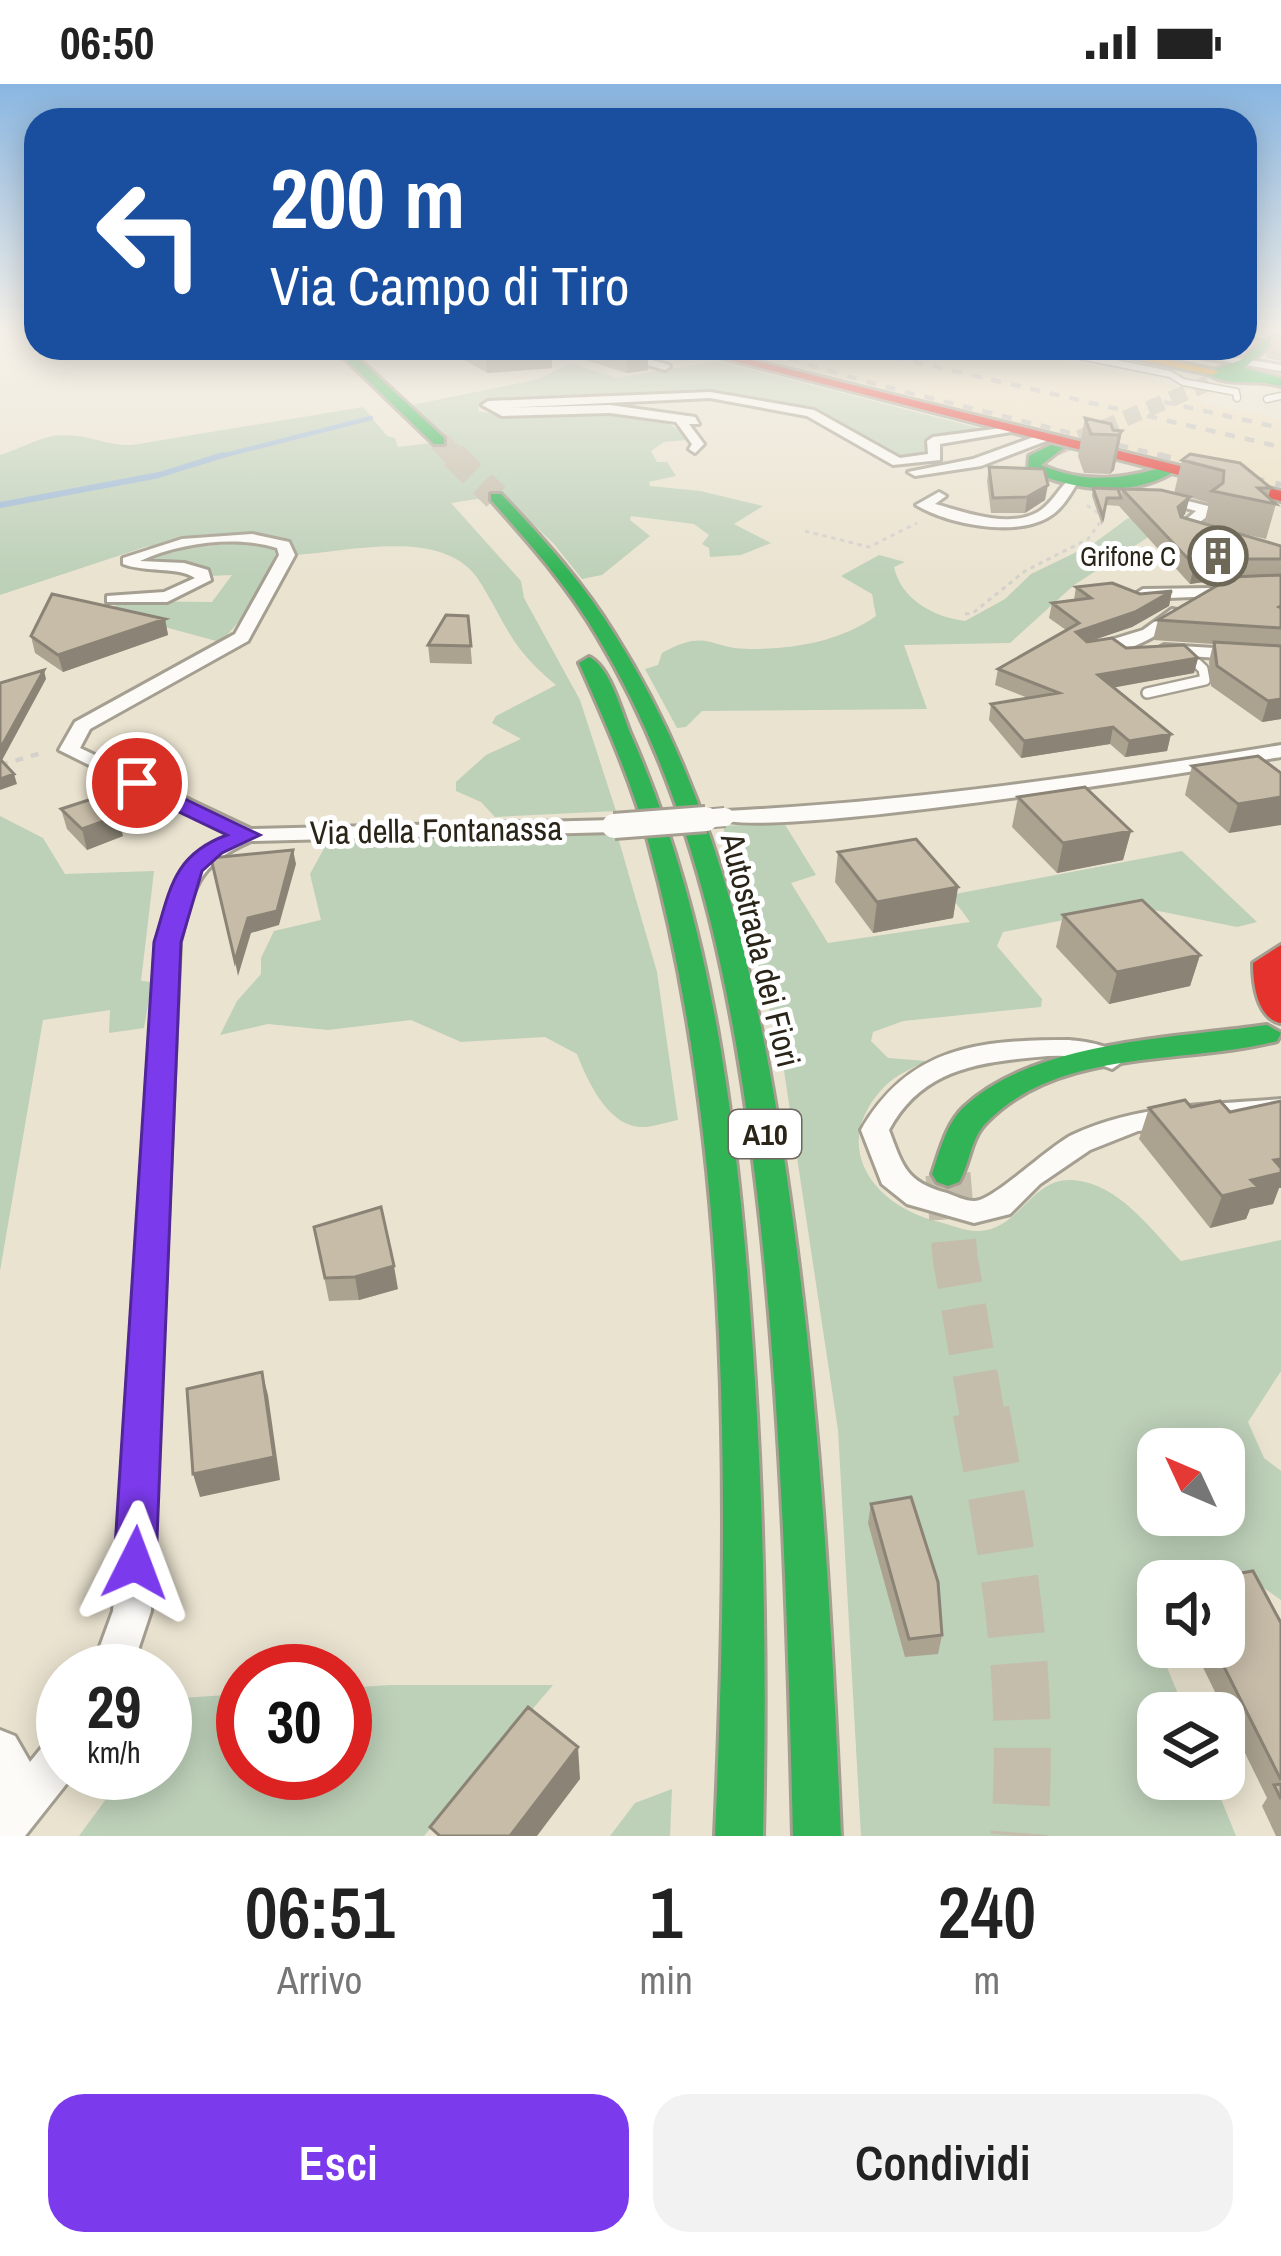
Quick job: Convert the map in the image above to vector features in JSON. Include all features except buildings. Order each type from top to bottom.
[{"type":"main road","points":[[398,413],[423,437]]},
{"type":"main road","points":[[921,413],[1047,448],[1171,469],[1281,496]]},
{"type":"main road","points":[[1047,448],[1070,486],[1145,482],[1171,469]]},
{"type":"main road","name":"Autostrada dei Fiori","points":[[739,1836],[743,1535],[733,1299],[698,1001],[675,891],[609,701],[577,638],[484,499],[551,557],[616,650],[641,697],[708,868],[730,947],[775,1202],[799,1433],[818,1836]]},
{"type":"main road","points":[[948,1174],[972,1118],[991,1100],[1041,1078],[1277,1027],[1267,963],[1281,953]]},
{"type":"street","points":[[639,413],[695,421]]},
{"type":"street","points":[[809,413],[898,462],[935,457],[933,441],[1047,448]]},
{"type":"street","points":[[679,418],[698,443],[695,449]]},
{"type":"street","points":[[888,475],[1047,448]]},
{"type":"street","points":[[940,503],[1017,526],[1044,514],[1070,486]]},
{"type":"street","points":[[1112,487],[1207,510],[1183,528],[1222,542]]},
{"type":"street","points":[[113,599],[167,597],[203,580],[203,573],[193,568],[142,566],[128,560],[147,550],[250,539],[281,542],[287,549],[242,637],[82,725],[69,750],[248,835]]},
{"type":"street","points":[[1124,594],[1213,593],[1240,586]]},
{"type":"street","points":[[1086,649],[1129,643],[1213,593]]},
{"type":"street","points":[[1113,656],[1157,650],[1281,657]]},
{"type":"street","name":"Via della Fontanassa","points":[[120,1644],[132,1611],[167,942],[190,868],[213,848],[248,835],[614,826],[844,813],[984,799],[1281,752]]},
{"type":"street","points":[[1112,1060],[1085,1050],[1064,1050],[968,1058],[928,1070],[891,1100],[875,1130],[892,1177],[917,1196],[974,1212],[1000,1207],[1030,1177],[1081,1143],[1134,1122],[1281,1108]]},
{"type":"street","points":[[0,1751],[15,1775],[6,1824]]},
{"type":"street","points":[[6,1824],[36,1788]]},
{"type":"lane","points":[[1147,693],[1205,680],[1203,669],[1187,654]]},
{"type":"path","points":[[965,614],[997,596],[1025,571],[1088,539],[1103,523],[1104,518],[1070,486]]},
{"type":"path","points":[[805,532],[869,548],[940,503]]},
{"type":"path","points":[[0,765],[71,742]]},
{"type":"shaded area","points":[[969,413],[1249,413],[1281,420],[1281,490]]},
{"type":"green space","points":[[328,413],[368,413],[387,436],[395,438],[398,447],[448,441],[420,413],[645,415],[669,424],[688,440],[664,442],[651,451],[676,476],[649,482],[650,486],[700,491],[763,506],[734,524],[771,543],[741,555],[710,557],[709,548],[702,544],[709,535],[694,524],[631,516],[650,536],[602,575],[582,579],[503,495],[451,503],[521,581],[524,598],[580,700],[616,811],[495,817],[481,802],[456,791],[456,782],[486,755],[521,739],[492,723],[496,716],[556,685],[519,648],[480,582],[465,565],[444,554],[395,546],[296,555],[290,540],[260,535],[145,547],[0,595],[0,455],[41,439],[74,435],[132,445]]},
{"type":"green space","points":[[816,413],[919,413],[998,433],[927,440],[926,454],[891,457]]},
{"type":"green space","points":[[1128,518],[1146,519],[1150,536],[1074,585],[1010,643],[904,645],[927,709],[702,711],[686,727],[677,728],[645,669],[658,665],[662,653],[690,642],[768,649],[848,632],[876,616],[872,594],[841,576],[879,555],[905,562],[894,567],[904,588],[920,604],[965,621],[1005,599],[1031,574],[1093,544]]},
{"type":"green space","points":[[251,542],[276,550],[273,562],[254,600],[220,642],[110,612],[119,601],[212,602],[232,575],[210,576],[207,567],[140,559],[157,550]]},
{"type":"green space","points":[[0,816],[43,838],[65,874],[154,871],[141,981],[152,982],[144,1028],[109,1033],[110,1010],[43,1020],[0,1271]]},
{"type":"green space","points":[[784,823],[816,875],[791,883],[828,943],[970,922],[950,895],[1182,851],[1257,922],[1237,927],[1134,906],[1003,932],[997,946],[1042,999],[1041,1007],[903,1021],[873,1032],[871,1041],[888,1058],[926,1061],[890,1081],[869,1106],[860,1128],[859,1148],[864,1168],[891,1200],[963,1229],[994,1228],[1046,1186],[1073,1180],[1120,1199],[1181,1261],[1281,1240],[1281,1371],[1248,1422],[1264,1458],[1281,1471],[1281,1600],[1245,1575],[1245,1560],[1137,1560],[1137,1668],[1167,1668],[1177,1692],[1137,1692],[1137,1800],[1221,1800],[1236,1836],[861,1836],[838,1430],[783,1064],[723,826]]},
{"type":"green space","points":[[617,834],[657,972],[678,1120],[639,1127],[617,1118],[593,1088],[577,1054],[545,1037],[461,1042],[411,1020],[328,1030],[268,1024],[220,1035],[237,1001],[261,974],[261,958],[274,931],[321,920],[310,874],[327,843]]},
{"type":"green space","points":[[553,1685],[424,1836],[79,1836],[105,1800],[192,1800],[192,1697],[216,1696],[216,1800],[372,1800],[372,1686]]},
{"type":"green space","points":[[672,1789],[670,1836],[610,1836],[635,1803]]},
{"type":"waterway","points":[[214,458],[371,418]]},
{"type":"waterway","points":[[0,505],[159,475],[223,455]]},
{"type":"tunnel","points":[[1056,448],[1139,413]]},
{"type":"tunnel","points":[[439,441],[453,455]]},
{"type":"tunnel","points":[[453,455],[496,497]]},
{"type":"tunnel","points":[[453,455],[456,458]]},
{"type":"tunnel","points":[[948,1174],[955,1257],[982,1414]]},
{"type":"tunnel","points":[[981,1411],[1020,1674],[1019,1836]]},
{"type":"railway","points":[[989,413],[1171,458]]},
{"type":"railway","points":[[1134,413],[1281,447]]},
{"type":"railway","points":[[1212,413],[1281,428]]},
{"type":"railway","points":[[1159,455],[1281,485]]},
{"type":"traffic: fast","points":[[409,413],[439,441]]},
{"type":"traffic: fast","points":[[1056,448],[1034,459],[1033,467],[1068,480],[1102,484],[1136,481],[1171,469]]},
{"type":"traffic: fast","points":[[496,497],[592,613],[650,716],[701,845],[737,979],[772,1184],[790,1346],[817,1836]]},
{"type":"traffic: fast","points":[[589,663],[660,841],[692,971],[714,1103],[728,1237],[742,1545],[739,1836]]},
{"type":"traffic: fast","points":[[948,1174],[975,1115],[1001,1094],[1034,1078],[1112,1056],[1267,1034]]},
{"type":"traffic: jam","points":[[948,413],[1281,496]]},
{"type":"traffic: jam","points":[[1280,1014],[1267,984],[1267,963],[1281,953]]},
{"type":"place","name":"Grifone C","points":[[1218,556]]},
{"type":"route","points":[[135,1563],[167,942],[190,868],[213,848],[248,835],[137,783]]}]
